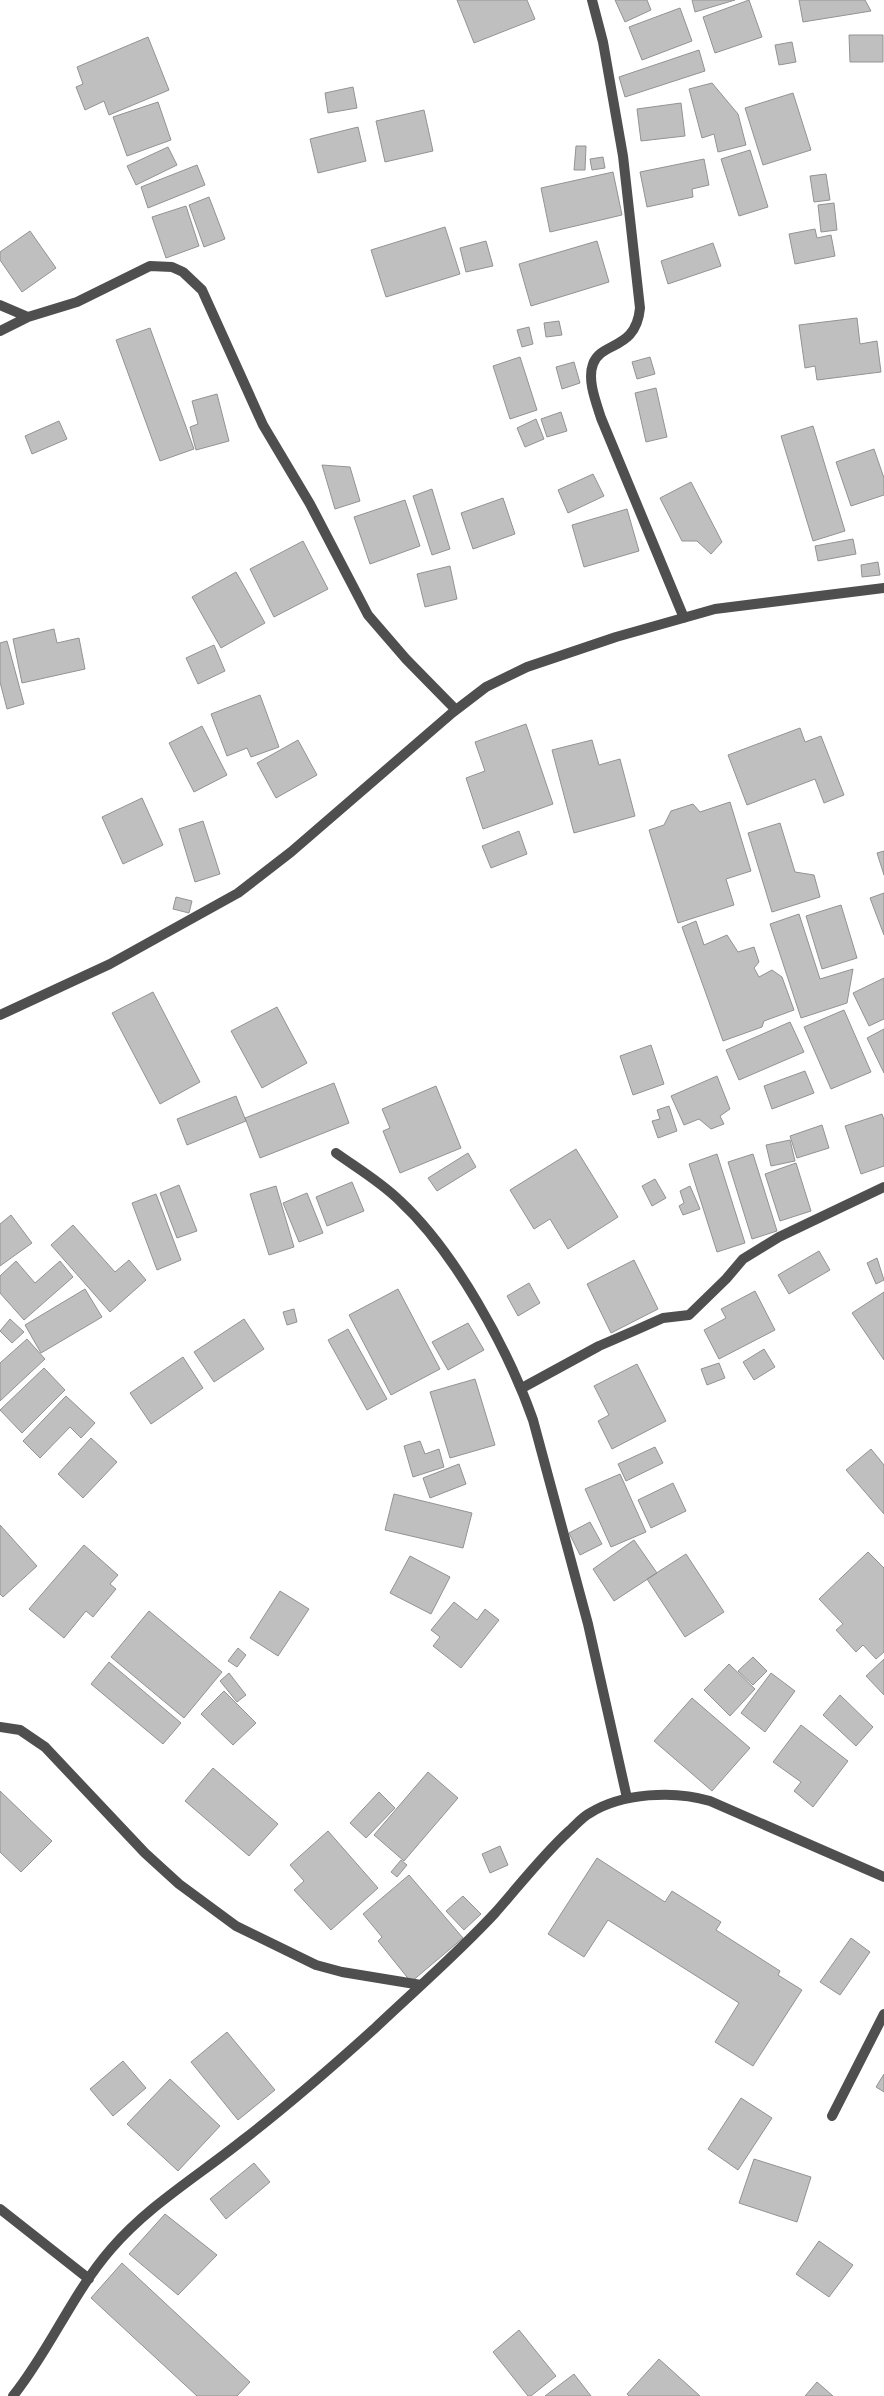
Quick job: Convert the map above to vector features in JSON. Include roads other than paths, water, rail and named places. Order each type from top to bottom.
[{"type":"street","points":[[592,0],[603,42],[622,156],[640,308],[639,320],[626,339],[598,356],[593,363],[593,386],[601,418],[684,618]]},
{"type":"street","points":[[0,331],[28,317],[77,302],[150,266],[172,267],[183,272],[194,281],[202,290],[263,425],[310,504],[368,615],[406,659],[456,710]]},
{"type":"street","points":[[0,305],[28,317]]},
{"type":"street","points":[[0,1015],[110,964],[238,893],[291,852],[456,710],[486,687],[527,667],[616,637],[716,609],[884,588]]},
{"type":"street","points":[[336,1153],[399,1200],[436,1241],[467,1286],[493,1331],[522,1388],[533,1420],[588,1624],[627,1798]]},
{"type":"street","points":[[522,1388],[629,1333],[663,1318],[689,1315],[743,1260],[779,1237],[884,1187]]},
{"type":"street","points":[[0,1727],[20,1730],[45,1747],[145,1853],[179,1884],[236,1926],[316,1965],[342,1972],[421,1985]]},
{"type":"street","points":[[13,2396],[44,2354],[89,2279],[109,2251],[138,2220],[181,2185],[242,2141],[316,2081],[421,1985],[494,1914],[545,1853],[590,1813],[627,1798],[689,1794],[710,1800],[884,1877]]},
{"type":"street","points":[[832,2116],[884,2014]]},
{"type":"street","points":[[0,2209],[89,2279]]}]
